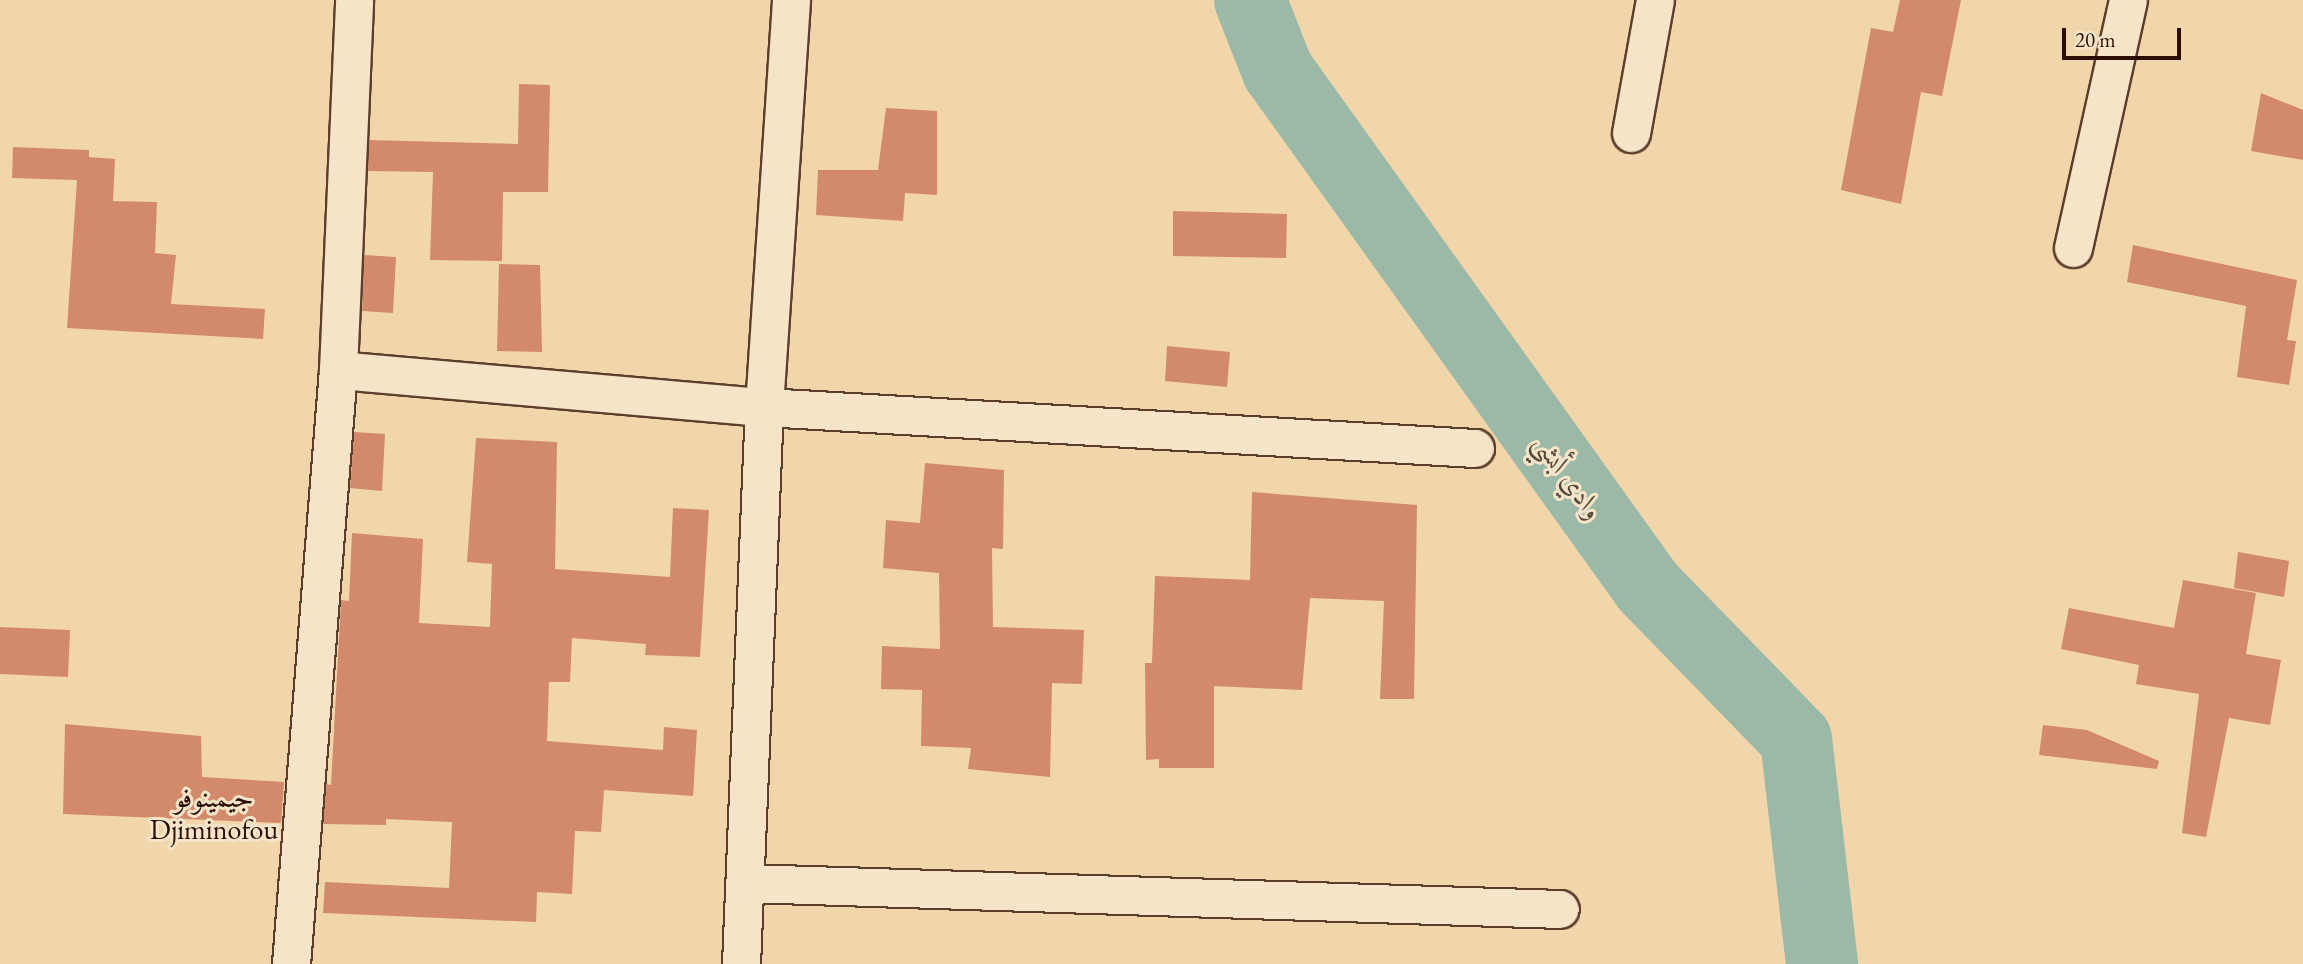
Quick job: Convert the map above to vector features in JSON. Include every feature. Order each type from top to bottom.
[{"type":"street","points":[[291,964],[338,370],[354,0]]},
{"type":"street","points":[[741,964],[747,883],[764,407],[791,0]]},
{"type":"street","points":[[1631,133],[1655,0]]},
{"type":"street","points":[[2073,248],[2128,0]]},
{"type":"street","points":[[338,370],[764,407],[1475,448]]},
{"type":"street","points":[[747,883],[1560,909]]},
{"type":"building","points":[[1900,0],[1961,0],[1942,96],[1921,92],[1901,204],[1841,190],[1871,28],[1893,32]]},
{"type":"building","points":[[519,84],[550,85],[548,192],[503,192],[502,261],[430,260],[433,172],[368,171],[369,140],[518,144]]},
{"type":"building","points":[[2261,93],[2303,110],[2303,160],[2251,151]]},
{"type":"building","points":[[886,108],[937,111],[937,195],[905,193],[903,221],[816,215],[818,170],[878,170]]},
{"type":"building","points":[[13,147],[89,150],[89,157],[115,159],[113,201],[157,202],[155,253],[176,255],[171,304],[265,309],[263,339],[67,328],[77,180],[12,178]]},
{"type":"building","points":[[1173,211],[1287,214],[1286,258],[1173,256]]},
{"type":"building","points":[[2133,245],[2297,280],[2287,340],[2296,341],[2289,385],[2237,377],[2246,306],[2127,282]]},
{"type":"building","points":[[364,255],[396,257],[393,313],[362,311]]},
{"type":"building","points":[[499,264],[540,265],[542,352],[497,351]]},
{"type":"building","points":[[1167,346],[1230,352],[1227,387],[1165,381]]},
{"type":"building","points":[[354,432],[385,434],[382,491],[350,488]]},
{"type":"building","points":[[476,438],[557,442],[555,569],[670,577],[673,508],[709,510],[700,657],[645,655],[646,644],[572,638],[570,682],[549,682],[547,741],[663,750],[664,727],[697,730],[693,796],[604,790],[601,832],[575,831],[572,894],[537,892],[536,922],[323,913],[325,882],[449,888],[452,822],[386,819],[386,825],[323,824],[326,784],[331,785],[341,600],[349,601],[352,533],[423,539],[419,623],[490,627],[492,564],[467,562]]},
{"type":"building","points":[[925,463],[1004,470],[1003,549],[992,548],[993,627],[1084,630],[1082,684],[1052,683],[1050,777],[968,769],[971,748],[921,746],[922,690],[881,689],[882,646],[940,649],[939,573],[883,568],[886,520],[920,523]]},
{"type":"building","points":[[1252,492],[1417,505],[1414,699],[1380,699],[1384,601],[1310,598],[1302,690],[1214,686],[1214,768],[1159,768],[1159,759],[1146,760],[1145,663],[1152,663],[1155,576],[1250,580]]},
{"type":"building","points":[[2238,552],[2289,561],[2284,597],[2234,588]]},
{"type":"building","points":[[2183,580],[2256,593],[2246,654],[2281,660],[2270,725],[2229,718],[2206,837],[2182,833],[2199,694],[2136,684],[2139,665],[2061,649],[2069,608],[2174,628]]},
{"type":"building","points":[[0,627],[70,630],[68,677],[0,674]]},
{"type":"building","points":[[65,724],[201,736],[202,777],[284,782],[281,823],[63,814]]},
{"type":"building","points":[[2043,725],[2087,730],[2159,761],[2157,769],[2039,755]]},
{"type":"waterway","name":"وادي أبشي","points":[[1250,0],[1278,71],[1648,587],[1796,739],[1822,964]]},
{"type":"district","name":"جيمينوفو Djiminofou","points":[[214,813]]}]
